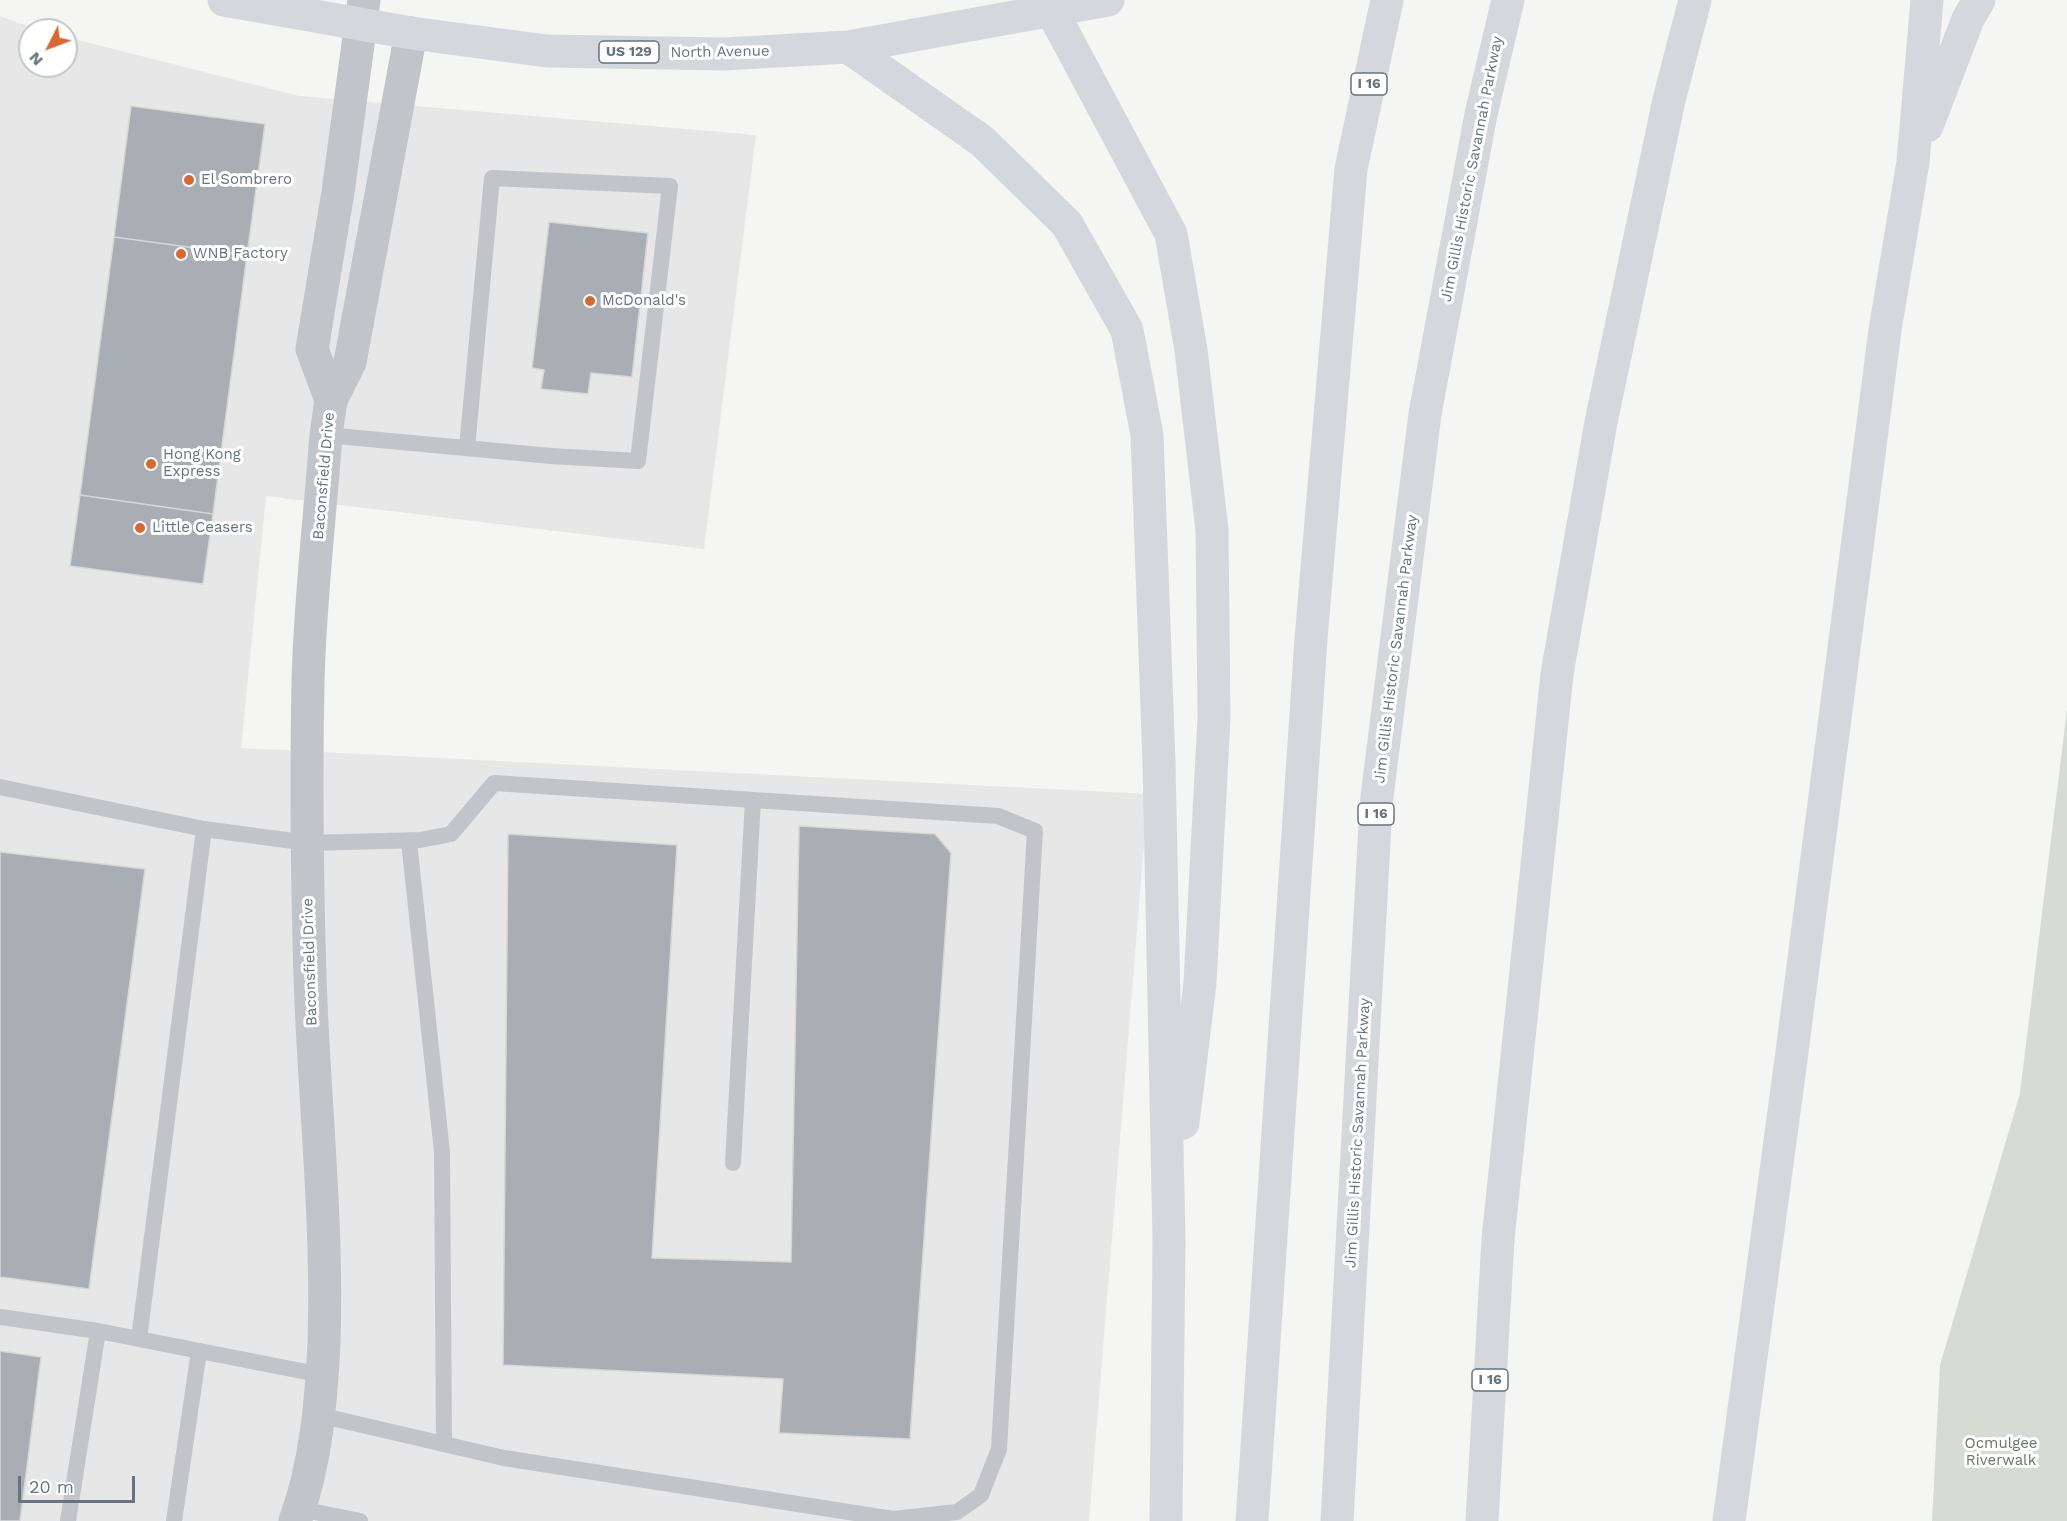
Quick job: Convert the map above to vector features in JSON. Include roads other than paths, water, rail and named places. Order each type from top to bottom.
[{"type":"highway","name":"North Avenue","points":[[224,0],[362,12],[411,33],[547,51],[724,54],[848,46],[1048,5],[1108,0]]},
{"type":"highway","name":"I 16","points":[[1252,1521],[1311,639],[1352,169],[1388,0]]},
{"type":"highway","name":"Jim Gillis Historic Savannah Parkway","points":[[1337,1521],[1376,805],[1425,414],[1481,114],[1508,0]]},
{"type":"highway","name":"I 16","points":[[1482,1521],[1498,1239],[1557,674],[1601,422],[1669,100],[1695,0]]},
{"type":"highway","points":[[1729,1521],[1885,330],[1913,162],[1927,0]]},
{"type":"highway","points":[[1913,162],[1968,19],[1979,0]]},
{"type":"highway","points":[[1048,5],[1171,234],[1191,350],[1212,530],[1214,718],[1200,983],[1168,1240]]},
{"type":"highway","points":[[848,46],[982,141],[1067,224],[1127,330],[1148,435],[1159,762],[1168,1240],[1166,1521]]},
{"type":"street","name":"Baconsfield Drive","points":[[331,400],[312,349],[339,192],[362,12]]},
{"type":"street","name":"Baconsfield Drive","points":[[298,1515],[313,1454],[322,1375],[325,1247],[311,1016],[308,678],[326,435],[331,400],[350,362],[411,33]]},
{"type":"lane","points":[[326,435],[467,448],[638,461],[670,186],[492,178],[467,448]]},
{"type":"lane","points":[[0,787],[204,829],[308,843],[410,841],[452,834],[494,783],[998,816],[1035,831],[999,1449],[981,1495],[957,1512],[893,1519],[504,1458],[319,1415]]},
{"type":"lane","points":[[733,1163],[753,800]]},
{"type":"lane","points":[[139,1339],[204,829]]},
{"type":"lane","points":[[410,841],[442,1152],[444,1444]]},
{"type":"lane","points":[[0,1317],[98,1331],[322,1375]]},
{"type":"lane","points":[[68,1521],[98,1331]]},
{"type":"lane","points":[[174,1521],[199,1351]]},
{"type":"lane","points":[[298,1515],[360,1521]]},
{"type":"place","name":"El Sombrero","points":[[189,180]]},
{"type":"place","name":"WNB Factory","points":[[181,254]]},
{"type":"place","name":"McDonald's","points":[[590,301]]},
{"type":"place","name":"Hong Kong Express","points":[[151,464]]},
{"type":"place","name":"Little Ceasers","points":[[140,528]]},
{"type":"park label","name":"Ocmulgee Riverwalk","points":[[2001,1452]]}]
